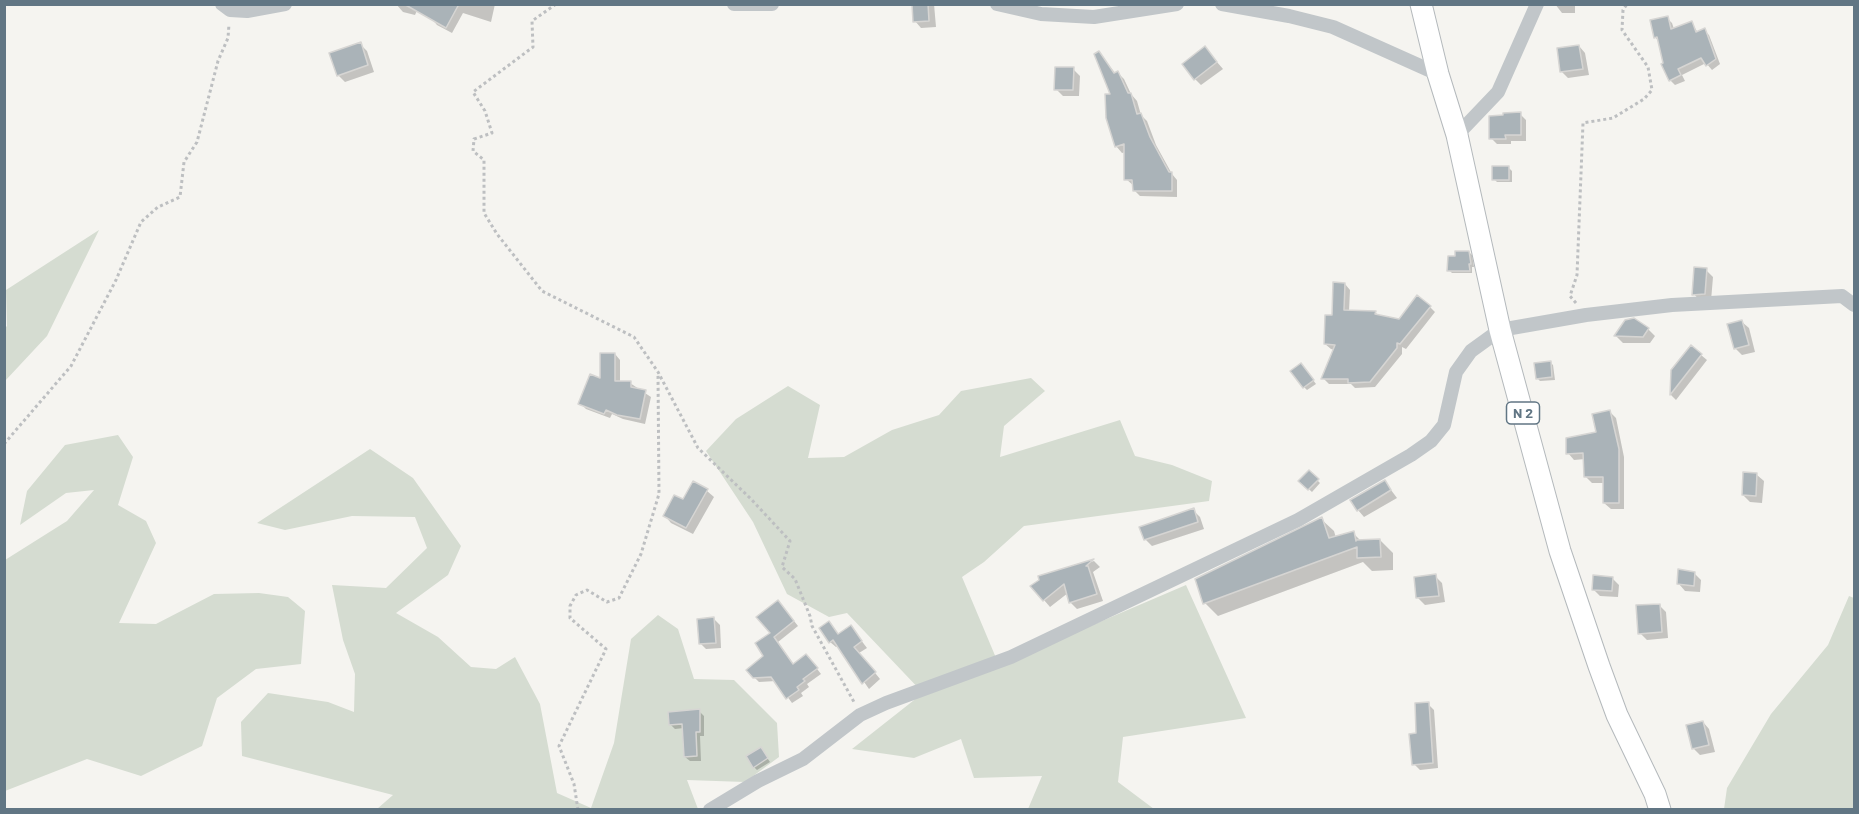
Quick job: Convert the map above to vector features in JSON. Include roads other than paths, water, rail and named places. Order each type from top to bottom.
[{"type":"main road","name":"N 2","points":[[1421,4],[1438,75],[1456,135],[1500,330],[1560,551],[1617,715],[1655,794],[1660,810]]},
{"type":"street","points":[[226,7],[247,11],[285,4]]},
{"type":"street","points":[[734,4],[772,4]]},
{"type":"street","points":[[997,4],[1041,14],[1095,17],[1177,4]]},
{"type":"street","points":[[1222,4],[1289,16],[1333,27],[1438,75]]},
{"type":"street","points":[[1456,135],[1498,92],[1537,4]]},
{"type":"street","points":[[710,810],[758,781],[803,759],[860,715],[886,703],[1011,657],[1298,520],[1411,455],[1431,441],[1444,425],[1456,372],[1471,351],[1500,330],[1586,315],[1672,305],[1842,296],[1854,305]]}]
